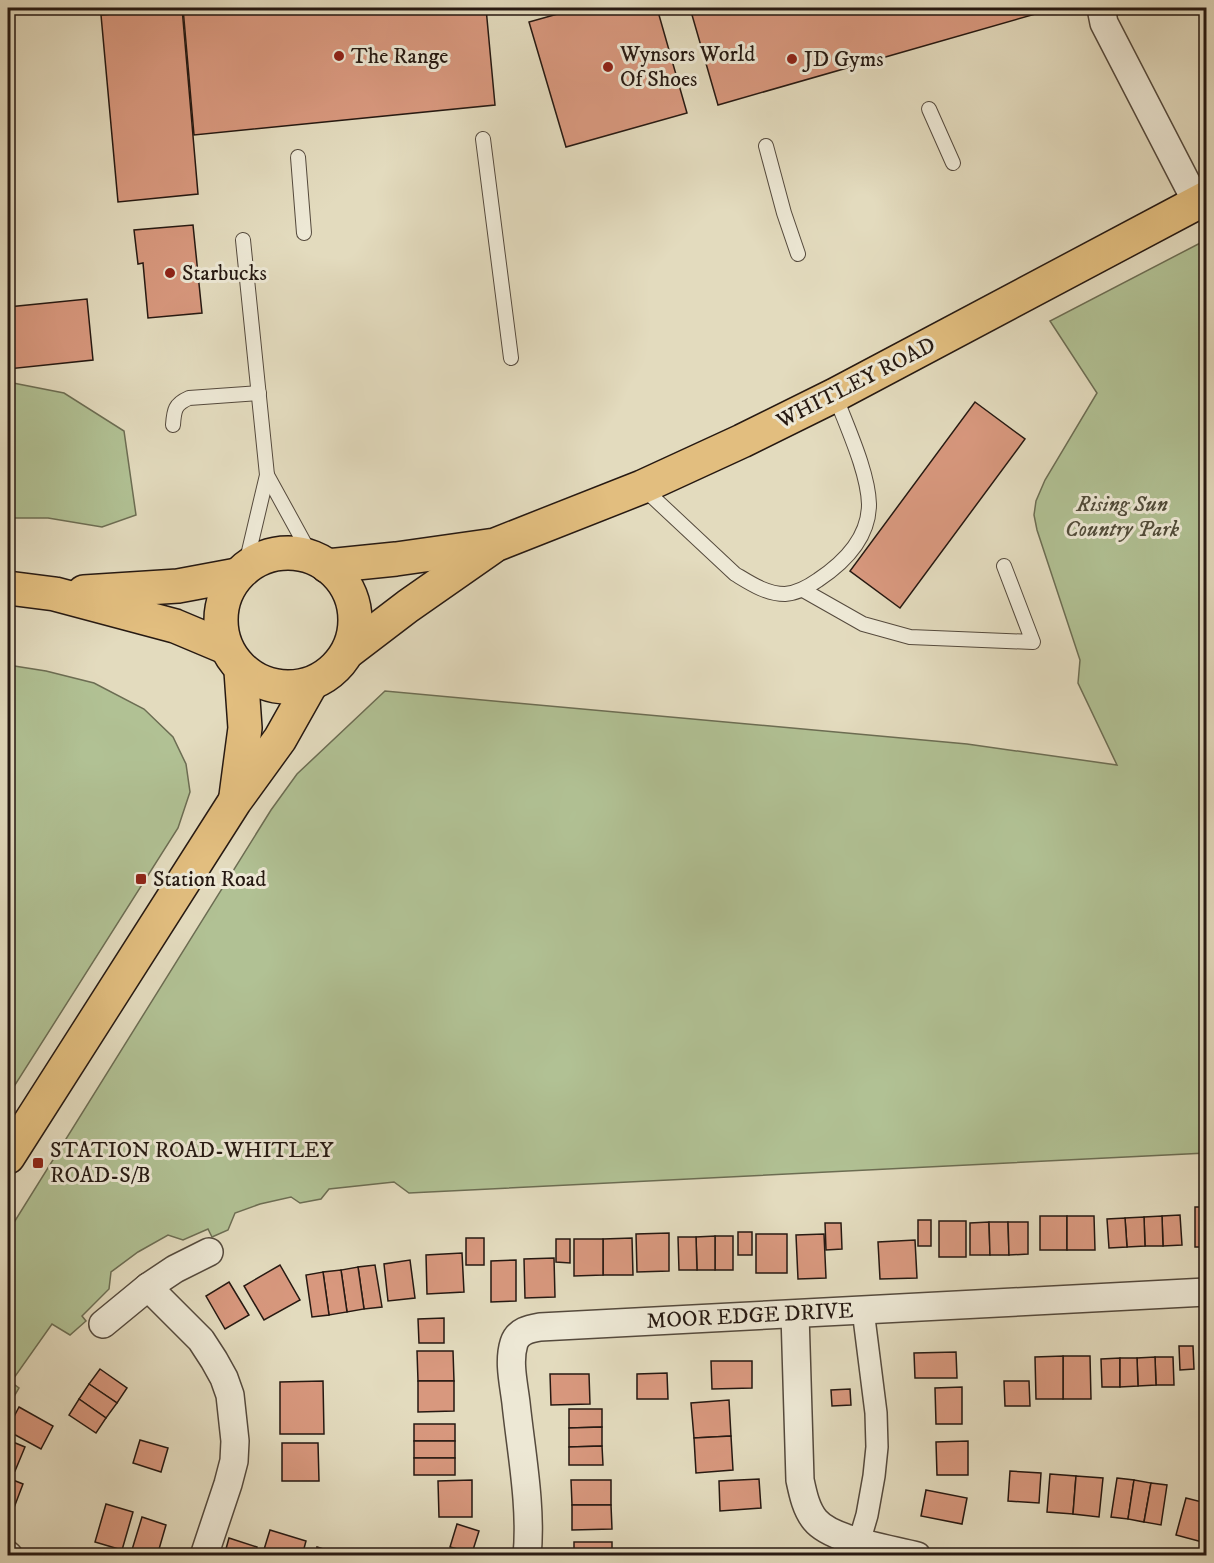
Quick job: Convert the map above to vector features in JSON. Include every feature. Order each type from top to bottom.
[{"type":"main road","name":"WHITLEY ROAD","points":[[349,651],[495,545],[642,486],[742,441],[835,395],[1202,201]]},
{"type":"main road","name":"WHITLEY ROAD","points":[[319,562],[396,559],[495,545]]},
{"type":"main road","points":[[8,588],[55,594],[176,626],[233,659],[257,680],[292,687],[311,684],[340,664],[349,651],[357,617],[356,601],[351,589],[341,578],[319,562],[292,554],[275,555],[260,560],[241,572],[178,586],[55,594]]},
{"type":"main road","points":[[235,801],[245,728],[233,659],[220,629],[220,612],[225,595],[241,572]]},
{"type":"main road","points":[[8,1157],[235,801],[280,739],[311,684]]},
{"type":"street","points":[[1101,8],[1104,22],[1202,201]]},
{"type":"street","points":[[103,1324],[147,1287],[175,1269],[209,1252]]},
{"type":"street","points":[[147,1287],[201,1340],[224,1378],[230,1395],[235,1441],[234,1461],[204,1556]]},
{"type":"street","name":"MOOR EDGE DRIVE","points":[[527,1556],[527,1502],[512,1367],[514,1342],[526,1330],[540,1327],[1206,1292]]},
{"type":"street","points":[[858,1549],[867,1515],[877,1447],[876,1413],[863,1310]]},
{"type":"street","points":[[795,1314],[800,1480],[806,1503],[816,1521],[858,1549],[917,1556]]},
{"type":"lane","points":[[929,109],[953,163]]},
{"type":"lane","points":[[483,139],[511,358]]},
{"type":"lane","points":[[766,146],[798,254]]},
{"type":"lane","points":[[298,157],[304,233]]},
{"type":"lane","points":[[241,572],[267,475],[243,240]]},
{"type":"lane","points":[[173,425],[176,407],[189,398],[259,393]]},
{"type":"lane","points":[[642,486],[735,574],[750,584],[768,592],[785,594],[803,590],[834,569],[853,550],[862,535],[867,520],[869,505],[865,480],[835,395]]},
{"type":"lane","points":[[267,475],[319,562]]},
{"type":"lane","points":[[803,590],[862,624],[910,637],[1033,642],[1004,566]]},
{"type":"green space","name":"Rising Sun Country Park","points":[[1206,240],[1206,1153],[409,1193],[394,1182],[329,1189],[321,1199],[300,1203],[291,1197],[235,1213],[228,1230],[212,1237],[208,1229],[183,1240],[168,1235],[138,1252],[111,1272],[109,1289],[82,1316],[86,1321],[70,1335],[52,1324],[11,1382],[19,1388],[8,1407],[8,1232],[271,810],[297,774],[385,691],[967,744],[1117,765],[1078,683],[1080,660],[1034,515],[1036,501],[1045,480],[1097,393],[1050,321]]},
{"type":"green space","points":[[8,382],[64,393],[124,431],[136,515],[102,527],[48,518],[8,518]]},
{"type":"green space","points":[[8,665],[46,671],[94,683],[144,709],[173,737],[186,764],[190,792],[178,828],[8,1096]]},
{"type":"building","points":[[182,8],[198,194],[118,202],[101,15]]},
{"type":"building","name":"The Range","points":[[183,8],[486,8],[495,105],[194,135]]},
{"type":"building","name":"Wynsors World Of Shoes","points":[[579,8],[657,8],[687,113],[566,147],[529,22]]},
{"type":"building","name":"JD Gyms","points":[[690,8],[1038,8],[1039,13],[718,105]]},
{"type":"building","points":[[193,225],[202,313],[148,318],[143,263],[138,264],[134,230]]},
{"type":"building","points":[[87,299],[93,360],[8,369],[8,307]]},
{"type":"building","points":[[975,402],[1025,439],[900,608],[850,571]]},
{"type":"building","points":[[1195,1207],[1206,1207],[1206,1247],[1195,1247]]},
{"type":"building","points":[[1180,1215],[1182,1245],[1163,1246],[1162,1216]]},
{"type":"building","points":[[1040,1216],[1067,1216],[1067,1250],[1040,1250]]},
{"type":"building","points":[[1067,1216],[1094,1216],[1095,1250],[1067,1250]]},
{"type":"building","points":[[1162,1216],[1163,1246],[1145,1246],[1144,1217]]},
{"type":"building","points":[[1144,1217],[1145,1246],[1127,1247],[1125,1218]]},
{"type":"building","points":[[1125,1218],[1127,1247],[1109,1248],[1107,1219]]},
{"type":"building","points":[[918,1220],[931,1220],[931,1246],[918,1246]]},
{"type":"building","points":[[939,1221],[966,1221],[966,1257],[939,1257]]},
{"type":"building","points":[[989,1222],[990,1255],[970,1255],[970,1223]]},
{"type":"building","points":[[989,1222],[1008,1222],[1009,1255],[990,1255]]},
{"type":"building","points":[[1008,1222],[1028,1222],[1028,1254],[1009,1255]]},
{"type":"building","points":[[825,1223],[841,1223],[842,1249],[826,1250]]},
{"type":"building","points":[[738,1232],[752,1232],[752,1255],[738,1255]]},
{"type":"building","points":[[669,1233],[669,1271],[637,1272],[636,1234]]},
{"type":"building","points":[[756,1234],[787,1234],[787,1273],[756,1273]]},
{"type":"building","points":[[824,1234],[826,1278],[798,1279],[796,1235]]},
{"type":"building","points":[[715,1236],[733,1236],[733,1270],[715,1270]]},
{"type":"building","points":[[715,1236],[715,1270],[697,1270],[696,1237]]},
{"type":"building","points":[[678,1237],[696,1237],[697,1270],[679,1270]]},
{"type":"building","points":[[466,1238],[484,1238],[484,1265],[466,1265]]},
{"type":"building","points":[[632,1238],[633,1275],[603,1275],[603,1239]]},
{"type":"building","points":[[556,1239],[570,1239],[570,1263],[556,1262]]},
{"type":"building","points":[[574,1239],[603,1239],[603,1275],[574,1276]]},
{"type":"building","points":[[915,1240],[917,1278],[880,1279],[878,1242]]},
{"type":"building","points":[[462,1253],[464,1292],[427,1294],[426,1255]]},
{"type":"building","points":[[554,1258],[555,1297],[525,1298],[524,1259]]},
{"type":"building","points":[[410,1260],[415,1298],[388,1301],[384,1264]]},
{"type":"building","points":[[516,1260],[516,1301],[491,1302],[491,1261]]},
{"type":"building","points":[[280,1265],[300,1300],[264,1320],[244,1286]]},
{"type":"building","points":[[375,1265],[382,1307],[364,1309],[358,1267]]},
{"type":"building","points":[[358,1267],[364,1309],[347,1312],[341,1270]]},
{"type":"building","points":[[341,1270],[347,1312],[329,1315],[323,1272]]},
{"type":"building","points":[[323,1272],[329,1315],[312,1317],[306,1275]]},
{"type":"building","points":[[229,1282],[249,1315],[225,1329],[206,1296]]},
{"type":"building","points":[[444,1318],[444,1343],[419,1343],[418,1319]]},
{"type":"building","points":[[1179,1346],[1193,1346],[1194,1369],[1180,1370]]},
{"type":"building","points":[[417,1351],[453,1351],[454,1381],[418,1381]]},
{"type":"building","points":[[956,1352],[957,1378],[915,1378],[914,1353]]},
{"type":"building","points":[[1063,1356],[1090,1356],[1091,1399],[1063,1399]]},
{"type":"building","points":[[1063,1356],[1063,1399],[1036,1399],[1035,1357]]},
{"type":"building","points":[[1155,1357],[1173,1357],[1174,1385],[1156,1385]]},
{"type":"building","points":[[1155,1357],[1156,1385],[1138,1386],[1137,1358]]},
{"type":"building","points":[[1120,1358],[1120,1387],[1102,1387],[1101,1359]]},
{"type":"building","points":[[1120,1358],[1137,1358],[1138,1386],[1120,1387]]},
{"type":"building","points":[[711,1361],[752,1361],[752,1388],[712,1389]]},
{"type":"building","points":[[100,1369],[127,1388],[117,1403],[89,1384]]},
{"type":"building","points":[[667,1373],[668,1399],[637,1399],[637,1374]]},
{"type":"building","points":[[550,1374],[589,1374],[590,1404],[551,1405]]},
{"type":"building","points":[[323,1381],[324,1434],[280,1434],[280,1382]]},
{"type":"building","points":[[418,1381],[454,1381],[454,1411],[418,1412]]},
{"type":"building","points":[[1004,1381],[1029,1381],[1030,1406],[1005,1406]]},
{"type":"building","points":[[89,1384],[117,1403],[106,1418],[79,1399]]},
{"type":"building","points":[[962,1387],[962,1424],[936,1424],[935,1388]]},
{"type":"building","points":[[850,1389],[851,1405],[832,1406],[831,1390]]},
{"type":"building","points":[[79,1399],[106,1418],[96,1433],[69,1415]]},
{"type":"building","points":[[729,1400],[731,1436],[694,1438],[691,1403]]},
{"type":"building","points":[[19,1407],[53,1426],[41,1449],[8,1431]]},
{"type":"building","points":[[569,1409],[602,1409],[602,1427],[569,1428]]},
{"type":"building","points":[[414,1424],[455,1424],[455,1441],[414,1441]]},
{"type":"building","points":[[602,1427],[602,1446],[569,1447],[569,1428]]},
{"type":"building","points":[[731,1436],[733,1470],[696,1473],[694,1438]]},
{"type":"building","points":[[8,1440],[25,1447],[15,1471],[8,1468]]},
{"type":"building","points":[[140,1440],[168,1448],[161,1472],[133,1463]]},
{"type":"building","points":[[414,1441],[455,1441],[455,1458],[414,1458]]},
{"type":"building","points":[[968,1441],[968,1475],[937,1475],[936,1442]]},
{"type":"building","points":[[282,1443],[318,1443],[319,1481],[282,1481]]},
{"type":"building","points":[[602,1446],[603,1465],[569,1465],[569,1447]]},
{"type":"building","points":[[414,1458],[455,1458],[455,1475],[414,1475]]},
{"type":"building","points":[[1010,1471],[1041,1473],[1039,1503],[1008,1501]]},
{"type":"building","points":[[1050,1474],[1076,1476],[1073,1514],[1047,1512]]},
{"type":"building","points":[[1076,1476],[1103,1478],[1099,1517],[1073,1514]]},
{"type":"building","points":[[8,1478],[23,1484],[12,1513],[8,1511]]},
{"type":"building","points":[[1117,1478],[1134,1480],[1128,1519],[1111,1517]]},
{"type":"building","points":[[759,1479],[761,1508],[720,1511],[719,1481]]},
{"type":"building","points":[[472,1480],[472,1517],[439,1517],[438,1481]]},
{"type":"building","points":[[571,1480],[611,1480],[611,1505],[572,1505]]},
{"type":"building","points":[[1134,1480],[1151,1483],[1144,1522],[1128,1519]]},
{"type":"building","points":[[1151,1483],[1167,1485],[1161,1525],[1144,1522]]},
{"type":"building","points":[[926,1490],[967,1498],[962,1524],[921,1516]]},
{"type":"building","points":[[1186,1498],[1206,1503],[1206,1543],[1176,1535]]},
{"type":"building","points":[[106,1504],[133,1512],[122,1550],[95,1542]]},
{"type":"building","points":[[572,1505],[611,1505],[612,1529],[572,1530]]},
{"type":"building","points":[[142,1517],[166,1525],[157,1556],[141,1556],[131,1553]]},
{"type":"building","points":[[457,1524],[479,1531],[472,1553],[450,1547]]},
{"type":"building","points":[[270,1530],[306,1541],[302,1556],[262,1556]]},
{"type":"building","points":[[229,1538],[257,1547],[255,1556],[224,1556]]},
{"type":"building","points":[[574,1542],[612,1542],[612,1556],[574,1556]]},
{"type":"building","points":[[317,1547],[343,1555],[315,1556]]},
{"type":"building","points":[[781,1549],[801,1556],[779,1556]]},
{"type":"place","name":"The Range","points":[[339,56]]},
{"type":"place","name":"JD Gyms","points":[[792,59]]},
{"type":"place","name":"Wynsors World Of Shoes","points":[[608,67]]},
{"type":"place","name":"Starbucks","points":[[170,273]]},
{"type":"place","name":"Station Road","points":[[141,879]]},
{"type":"place","name":"STATION ROAD-WHITLEY ROAD-S/B","points":[[38,1163]]}]
